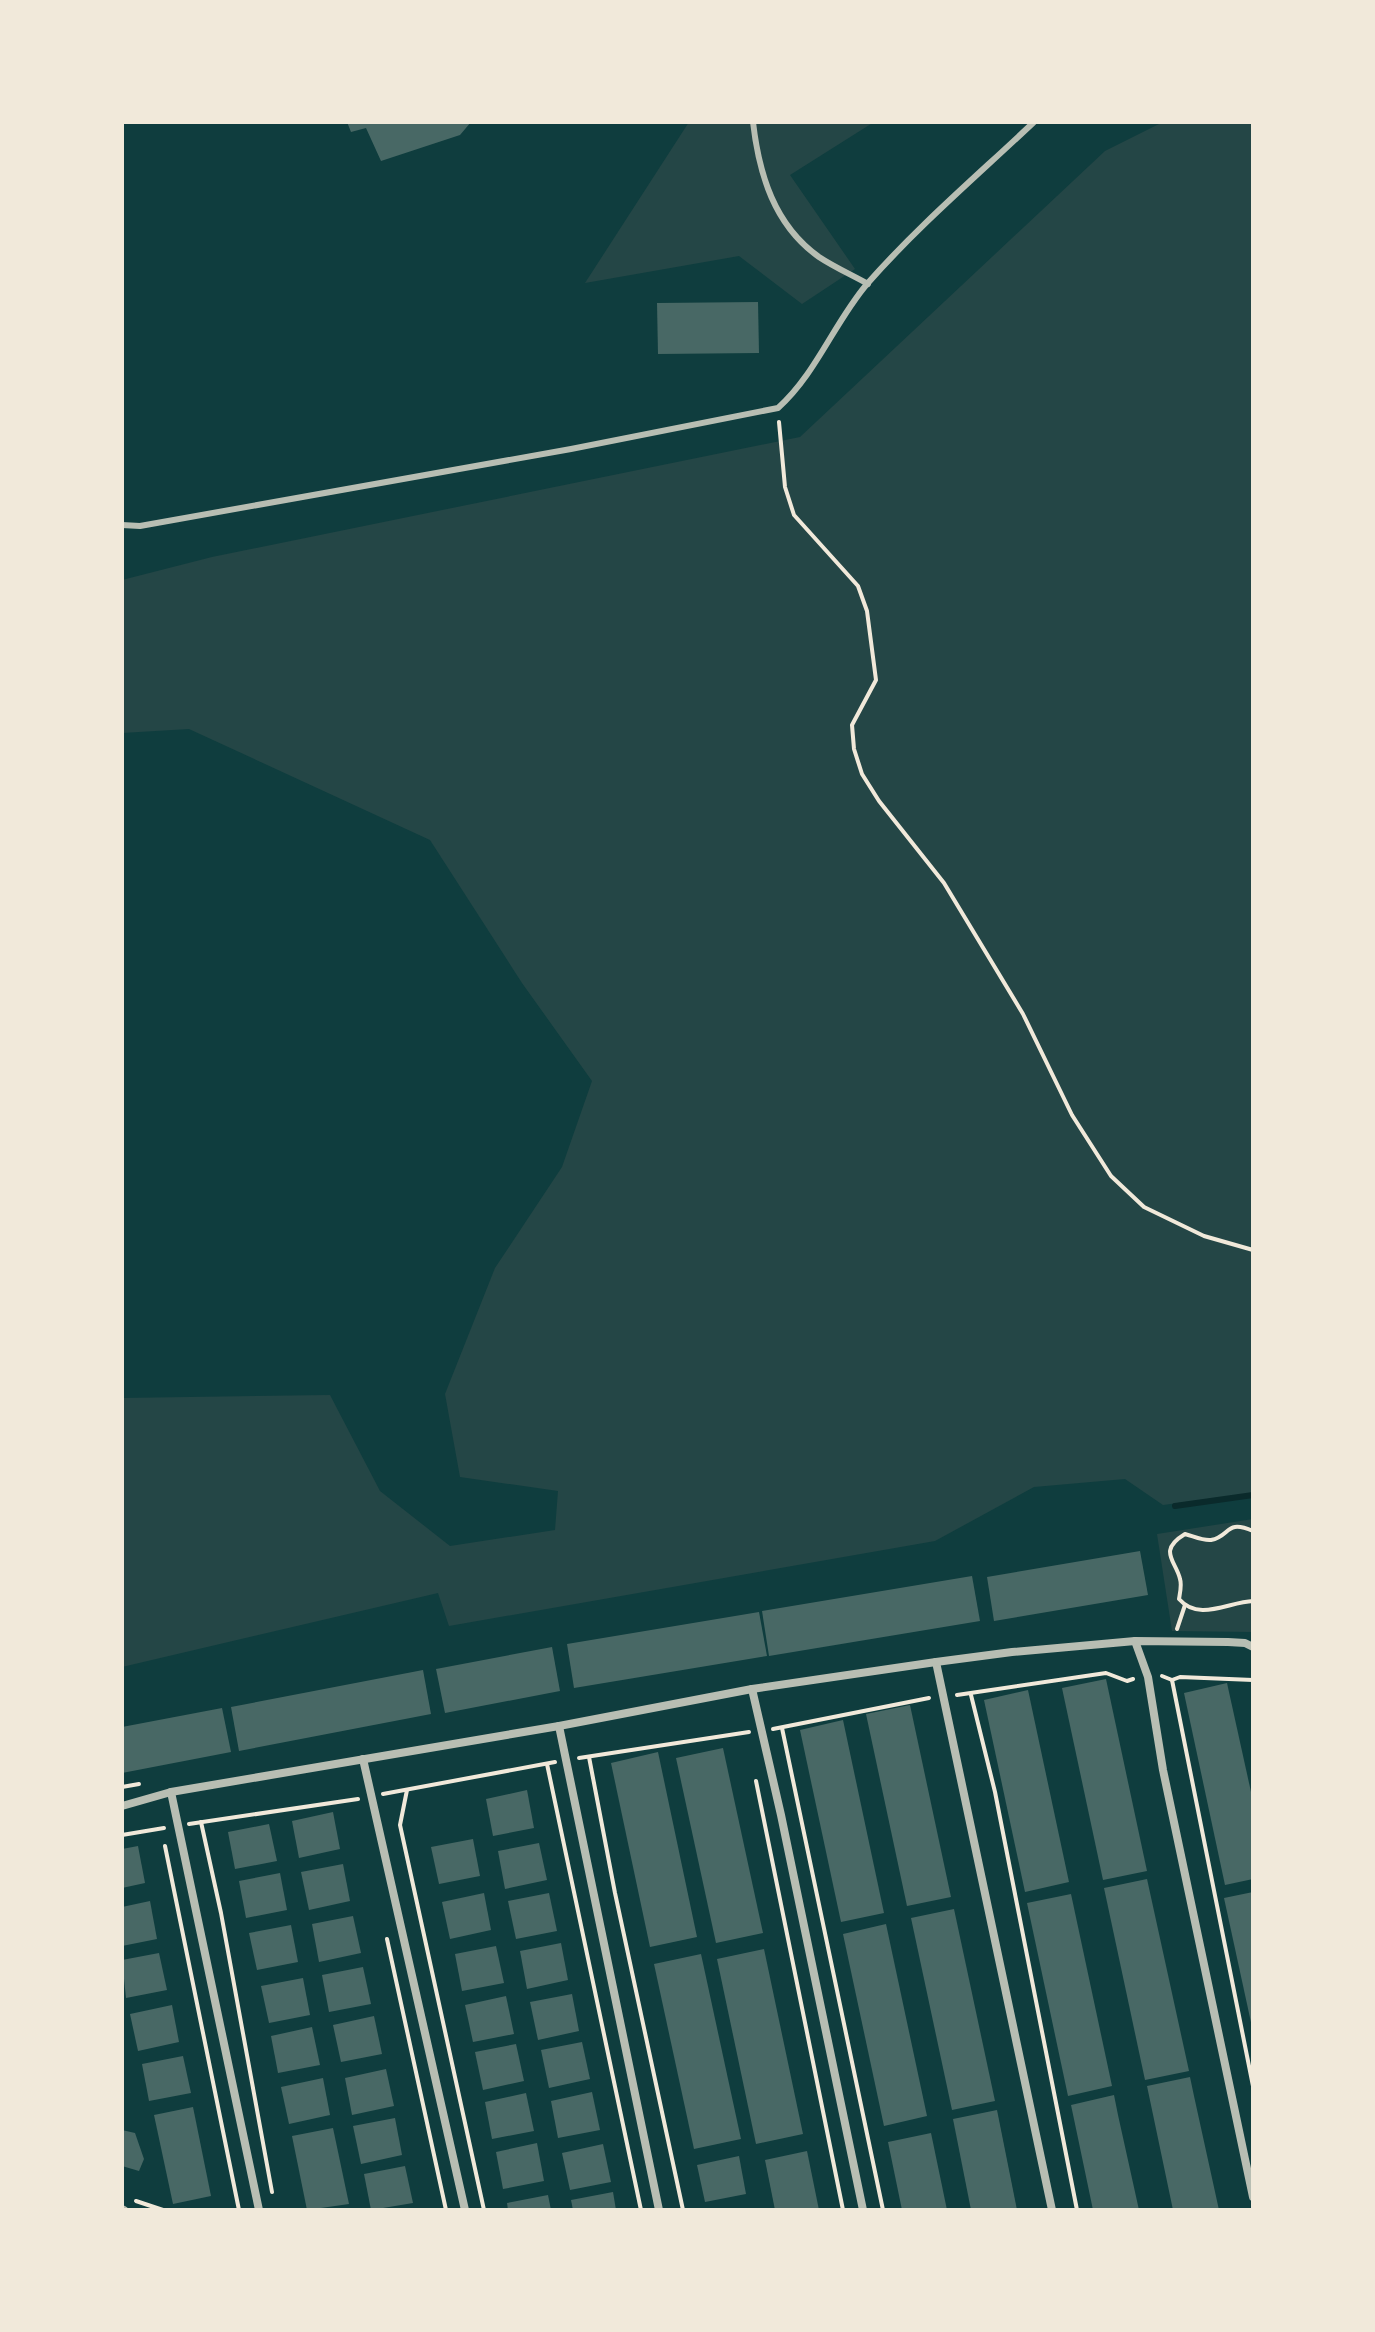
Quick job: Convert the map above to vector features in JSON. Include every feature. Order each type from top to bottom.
[{"type":"street","points":[[1135,1641],[1148,1677],[1163,1770],[1253,2197]]},
{"type":"street","points":[[122,1806],[171,1792],[559,1726],[752,1689],[936,1662],[1135,1641],[1245,1643],[1253,1647]]},
{"type":"street","points":[[936,1662],[1052,2210]]},
{"type":"street","points":[[752,1689],[863,2210]]},
{"type":"street","points":[[559,1726],[659,2210]]},
{"type":"street","points":[[363,1759],[465,2210]]},
{"type":"street","points":[[171,1792],[259,2210]]},
{"type":"lane","points":[[753,122],[770,199],[792,233],[819,257],[868,284]]},
{"type":"lane","points":[[122,525],[140,526],[571,449],[778,408],[796,392],[850,306],[868,284],[917,232],[1034,122]]},
{"type":"path","points":[[778,408],[785,487],[794,515],[858,586],[867,611],[876,680],[852,725],[854,749],[862,774],[879,801],[944,883],[1023,1014],[1072,1115],[1111,1176],[1144,1207],[1204,1236],[1253,1250]]},
{"type":"path","points":[[1253,1531],[1235,1527],[1212,1540],[1185,1534],[1173,1546],[1172,1565],[1181,1579],[1179,1599],[1190,1609],[1203,1610],[1253,1601]]},
{"type":"path","points":[[1175,1635],[1185,1605]]},
{"type":"path","points":[[122,1835],[349,1801],[566,1760],[782,1728],[943,1696],[971,1695],[1106,1673],[1127,1681],[1164,1675],[1172,1680],[1253,2086]]},
{"type":"path","points":[[1172,1680],[1180,1677],[1253,1680]]},
{"type":"path","points":[[971,1695],[995,1792],[1077,2210]]},
{"type":"path","points":[[782,1728],[883,2210]]},
{"type":"path","points":[[743,1732],[749,1741]]},
{"type":"path","points":[[589,1757],[683,2210]]},
{"type":"path","points":[[547,1764],[641,2210]]},
{"type":"path","points":[[755,1772],[843,2210]]},
{"type":"path","points":[[122,1787],[137,1785]]},
{"type":"path","points":[[407,1790],[400,1825],[402,1837],[484,2210]]},
{"type":"path","points":[[349,1801],[356,1806]]},
{"type":"path","points":[[201,1822],[273,2194]]},
{"type":"path","points":[[162,1828],[239,2210]]},
{"type":"path","points":[[386,1938],[446,2210]]},
{"type":"path","points":[[136,2201],[163,2210]]},
{"type":"shaded area","points":[[689,122],[874,122],[790,175],[855,269],[802,304],[739,256],[585,283]]},
{"type":"shaded area","points":[[1163,122],[1253,122],[1253,1493],[1163,1505],[1125,1479],[1034,1487],[935,1541],[449,1626],[438,1593],[122,1667],[122,1398],[330,1395],[380,1491],[450,1546],[555,1530],[558,1491],[460,1477],[445,1394],[495,1268],[562,1167],[592,1081],[522,983],[430,840],[189,729],[122,733],[122,580],[212,557],[800,437],[1105,151]]},
{"type":"shaded area","points":[[1253,1519],[1253,1632],[1172,1631],[1157,1534]]},
{"type":"building","points":[[347,122],[471,122],[460,135],[381,161],[366,128],[351,132]]},
{"type":"building","points":[[758,302],[759,353],[658,354],[657,303]]},
{"type":"building","points":[[1140,1551],[1148,1595],[994,1621],[987,1577]]},
{"type":"building","points":[[972,1576],[980,1621],[769,1656],[762,1611]]},
{"type":"building","points":[[759,1612],[767,1656],[574,1688],[567,1644]]},
{"type":"building","points":[[552,1647],[560,1691],[445,1713],[436,1669]]},
{"type":"building","points":[[423,1670],[431,1714],[239,1751],[231,1707]]},
{"type":"building","points":[[1106,1679],[1147,1871],[1103,1880],[1062,1688]]},
{"type":"building","points":[[1227,1683],[1253,1801],[1253,1879],[1225,1885],[1184,1693]]},
{"type":"building","points":[[1028,1690],[1069,1882],[1025,1892],[984,1700]]},
{"type":"building","points":[[910,1705],[951,1897],[907,1906],[866,1714]]},
{"type":"building","points":[[222,1708],[231,1752],[122,1773],[122,1727]]},
{"type":"building","points":[[843,1720],[884,1913],[841,1922],[800,1730]]},
{"type":"building","points":[[723,1748],[763,1933],[716,1943],[676,1758]]},
{"type":"building","points":[[658,1752],[697,1937],[650,1947],[611,1763]]},
{"type":"building","points":[[527,1790],[534,1828],[493,1836],[486,1799]]},
{"type":"building","points":[[333,1812],[340,1849],[299,1858],[292,1821]]},
{"type":"building","points":[[269,1824],[277,1861],[235,1869],[228,1832]]},
{"type":"building","points":[[473,1839],[480,1876],[439,1884],[431,1847]]},
{"type":"building","points":[[539,1843],[547,1880],[505,1889],[498,1851]]},
{"type":"building","points":[[138,1846],[145,1883],[122,1888],[122,1849]]},
{"type":"building","points":[[343,1864],[350,1901],[309,1910],[301,1872]]},
{"type":"building","points":[[280,1873],[287,1910],[246,1918],[239,1881]]},
{"type":"building","points":[[1147,1879],[1189,2071],[1145,2080],[1104,1888]]},
{"type":"building","points":[[1253,1892],[1253,2027],[1252,2027],[1224,1898]]},
{"type":"building","points":[[484,1893],[491,1930],[450,1939],[442,1902]]},
{"type":"building","points":[[549,1893],[557,1931],[516,1939],[508,1901]]},
{"type":"building","points":[[1071,1894],[1112,2086],[1068,2096],[1027,1903]]},
{"type":"building","points":[[150,1901],[157,1939],[122,1946],[122,1907]]},
{"type":"building","points":[[954,1909],[995,2101],[952,2110],[911,1918]]},
{"type":"building","points":[[353,1916],[361,1953],[319,1962],[312,1924]]},
{"type":"building","points":[[886,1924],[927,2116],[884,2126],[843,1934]]},
{"type":"building","points":[[291,1925],[298,1962],[257,1970],[249,1933]]},
{"type":"building","points":[[561,1943],[568,1980],[527,1989],[520,1951]]},
{"type":"building","points":[[496,1946],[504,1983],[462,1991],[455,1954]]},
{"type":"building","points":[[764,1949],[803,2134],[756,2144],[717,1959]]},
{"type":"building","points":[[159,1953],[167,1990],[126,1998],[122,1960]]},
{"type":"building","points":[[701,1954],[741,2139],[694,2149],[654,1964]]},
{"type":"building","points":[[363,1967],[371,2004],[329,2012],[322,1975]]},
{"type":"building","points":[[303,1978],[310,2015],[269,2023],[261,1986]]},
{"type":"building","points":[[572,1994],[579,2031],[538,2040],[530,2002]]},
{"type":"building","points":[[506,1996],[514,2034],[473,2042],[465,2005]]},
{"type":"building","points":[[172,2005],[179,2042],[138,2051],[130,2014]]},
{"type":"building","points":[[374,2016],[382,2054],[341,2062],[333,2025]]},
{"type":"building","points":[[312,2027],[320,2065],[278,2073],[271,2036]]},
{"type":"building","points":[[582,2042],[590,2079],[549,2088],[541,2050]]},
{"type":"building","points":[[516,2044],[524,2081],[483,2090],[475,2052]]},
{"type":"building","points":[[183,2056],[191,2093],[149,2101],[142,2064]]},
{"type":"building","points":[[386,2069],[394,2106],[352,2115],[345,2078]]},
{"type":"building","points":[[1190,2077],[1219,2210],[1173,2210],[1147,2086]]},
{"type":"building","points":[[323,2078],[330,2115],[289,2124],[281,2087]]},
{"type":"building","points":[[592,2092],[600,2130],[558,2138],[551,2101]]},
{"type":"building","points":[[526,2093],[534,2131],[492,2139],[485,2102]]},
{"type":"building","points":[[1114,2095],[1139,2210],[1093,2210],[1071,2105]]},
{"type":"building","points":[[193,2107],[211,2196],[173,2204],[154,2115]]},
{"type":"building","points":[[997,2110],[1017,2210],[971,2210],[953,2119]]},
{"type":"building","points":[[395,2118],[402,2155],[361,2164],[353,2126]]},
{"type":"building","points":[[333,2128],[349,2204],[307,2210],[292,2136]]},
{"type":"building","points":[[122,2130],[135,2133],[144,2159],[139,2171],[122,2166]]},
{"type":"building","points":[[931,2133],[947,2210],[902,2210],[888,2142]]},
{"type":"building","points":[[537,2143],[544,2181],[503,2189],[496,2152]]},
{"type":"building","points":[[603,2144],[611,2182],[570,2190],[562,2153]]},
{"type":"building","points":[[807,2151],[819,2210],[775,2210],[765,2160]]},
{"type":"building","points":[[739,2156],[746,2194],[705,2202],[697,2165]]},
{"type":"building","points":[[405,2166],[413,2203],[371,2210],[364,2174]]},
{"type":"building","points":[[613,2192],[616,2210],[573,2210],[571,2200]]},
{"type":"building","points":[[548,2195],[551,2210],[508,2210],[507,2203]]},
{"type":"waterway","points":[[1175,1506],[1253,1495]]}]
